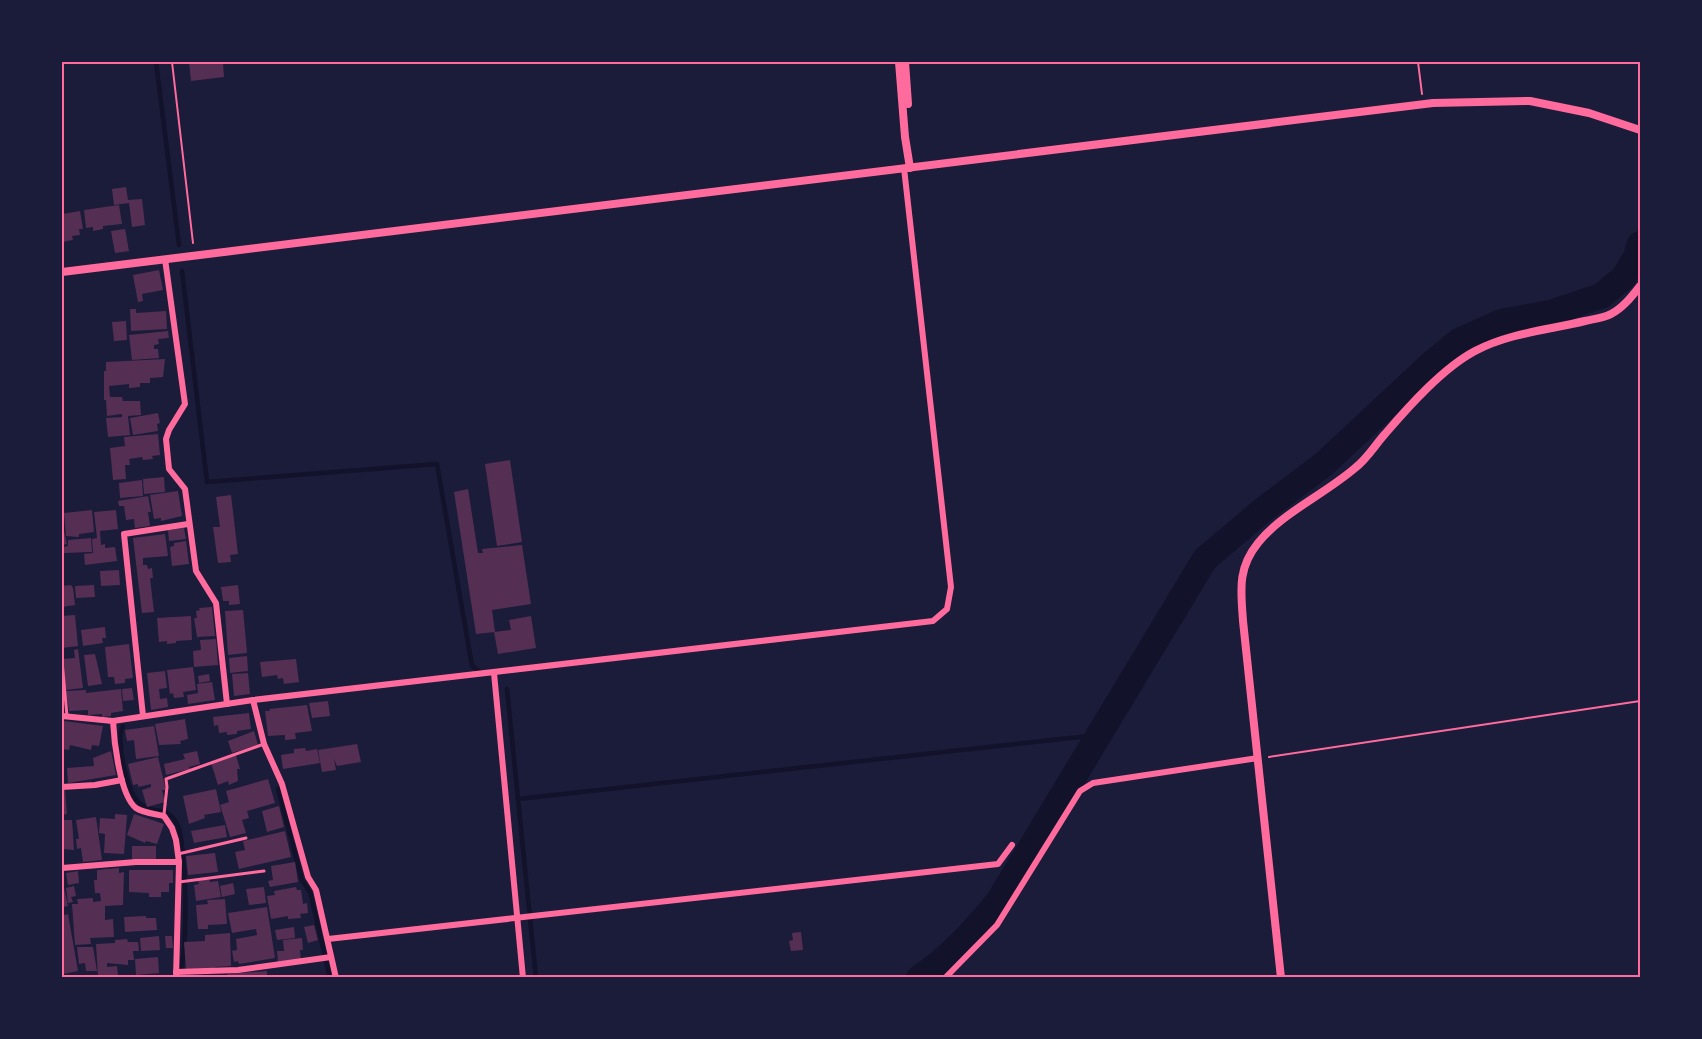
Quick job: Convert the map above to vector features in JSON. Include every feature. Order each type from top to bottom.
[{"type":"street","points":[[64,716],[113,721],[253,700],[933,621],[947,609],[951,587],[907,168],[899,62]]},
{"type":"street","points":[[905,62],[910,140],[907,168]]},
{"type":"street","points":[[62,272],[1423,104],[1530,101],[1589,113],[1641,130]]},
{"type":"street","points":[[165,259],[185,404],[166,439],[169,469],[184,489],[196,571],[216,603],[227,704]]},
{"type":"street","points":[[1281,978],[1241,592],[1242,572],[1257,544],[1291,513],[1312,501],[1357,467],[1399,417],[1459,361],[1477,350],[1514,336],[1611,314],[1629,300],[1641,285]]},
{"type":"street","points":[[143,716],[124,534],[188,524]]},
{"type":"street","points":[[494,673],[523,978]]},
{"type":"street","points":[[253,700],[264,744],[282,784],[308,877],[316,890],[336,978]]},
{"type":"street","points":[[113,721],[114,746],[122,780],[131,803],[138,810],[164,816],[172,828],[179,862],[176,975],[238,970],[331,957]]},
{"type":"street","points":[[945,978],[997,925],[1080,792],[1093,783],[1258,758]]},
{"type":"street","points":[[62,787],[95,785],[122,780]]},
{"type":"street","points":[[328,939],[998,864],[1012,845]]},
{"type":"street","points":[[62,868],[136,862],[179,862]]},
{"type":"lane","points":[[62,661],[64,716]]},
{"type":"lane","points":[[164,816],[166,778],[264,744]]},
{"type":"lane","points":[[178,854],[246,838]]},
{"type":"lane","points":[[179,882],[264,871]]},
{"type":"path","points":[[172,62],[195,256]]},
{"type":"path","points":[[1418,62],[1423,104]]},
{"type":"path","points":[[1258,758],[1641,701]]},
{"type":"building","points":[[189,62],[208,62],[208,64],[223,62],[224,77],[191,81]]},
{"type":"building","points":[[126,187],[128,200],[142,199],[145,225],[132,227],[129,203],[114,205],[112,189]]},
{"type":"building","points":[[119,205],[122,224],[103,226],[103,229],[93,231],[93,227],[86,228],[84,210]]},
{"type":"building","points":[[80,211],[83,229],[79,229],[80,235],[72,236],[73,240],[62,242],[62,214]]},
{"type":"building","points":[[125,229],[129,251],[115,253],[111,231]]},
{"type":"building","points":[[159,270],[163,290],[142,294],[143,301],[138,302],[133,275]]},
{"type":"building","points":[[130,309],[136,309],[136,313],[166,311],[167,329],[131,331]]},
{"type":"building","points":[[126,321],[127,340],[114,341],[112,322]]},
{"type":"building","points":[[168,331],[169,338],[158,339],[159,344],[154,345],[154,349],[158,349],[159,358],[132,360],[129,335]]},
{"type":"building","points":[[165,359],[163,377],[150,378],[150,383],[140,383],[140,387],[129,388],[129,384],[109,386],[110,397],[122,397],[123,401],[140,401],[141,415],[128,416],[130,435],[108,437],[106,418],[122,417],[122,414],[107,416],[106,400],[104,400],[106,362]]},
{"type":"building","points":[[158,413],[160,423],[157,424],[158,431],[133,435],[130,418]]},
{"type":"building","points":[[158,434],[160,455],[152,456],[153,459],[143,460],[142,457],[129,459],[130,465],[125,465],[126,479],[113,480],[110,448],[125,446],[124,437]]},
{"type":"building","points":[[510,460],[522,542],[497,546],[485,464]]},
{"type":"building","points":[[164,477],[165,492],[144,494],[143,479]]},
{"type":"building","points":[[142,480],[143,496],[120,498],[119,483]]},
{"type":"building","points":[[468,489],[478,553],[483,553],[482,549],[522,545],[531,604],[492,610],[495,632],[476,634],[454,492]]},
{"type":"building","points":[[178,491],[182,516],[161,521],[161,518],[154,519],[150,495]]},
{"type":"building","points":[[231,495],[238,554],[230,555],[231,562],[218,563],[213,527],[220,527],[216,497]]},
{"type":"building","points":[[148,496],[151,512],[148,512],[150,526],[135,528],[134,519],[126,520],[124,506],[119,506],[118,501]]},
{"type":"building","points":[[92,510],[94,532],[79,534],[79,537],[66,536],[64,513]]},
{"type":"building","points":[[116,510],[118,529],[100,531],[101,545],[105,544],[105,548],[115,547],[117,561],[85,565],[84,554],[93,553],[92,539],[97,538],[94,512]]},
{"type":"building","points":[[62,522],[67,544],[62,545]]},
{"type":"building","points":[[184,528],[186,539],[169,541],[168,530]]},
{"type":"building","points":[[165,534],[168,556],[143,558],[143,565],[147,565],[148,569],[152,568],[153,578],[150,578],[154,612],[142,613],[133,538]]},
{"type":"building","points":[[91,538],[92,552],[64,553],[68,540]]},
{"type":"building","points":[[186,541],[189,564],[172,566],[170,547],[174,546],[174,543]]},
{"type":"building","points":[[119,570],[120,585],[101,586],[100,571]]},
{"type":"building","points":[[71,585],[75,605],[62,607],[62,586]]},
{"type":"building","points":[[94,585],[95,597],[76,598],[75,586]]},
{"type":"building","points":[[238,585],[240,604],[229,605],[229,601],[223,601],[221,587]]},
{"type":"building","points":[[212,607],[215,636],[197,637],[194,618],[197,618],[196,611],[200,610],[199,608]]},
{"type":"building","points":[[243,610],[247,653],[228,655],[225,611]]},
{"type":"building","points":[[75,615],[78,646],[62,648],[62,616]]},
{"type":"building","points":[[191,616],[192,640],[167,644],[167,641],[159,642],[157,618]]},
{"type":"building","points":[[531,616],[536,648],[498,654],[494,632],[511,630],[509,620]]},
{"type":"building","points":[[105,627],[106,638],[102,638],[103,643],[83,646],[81,630]]},
{"type":"building","points":[[216,639],[218,665],[194,667],[193,651],[201,650],[200,640]]},
{"type":"building","points":[[129,644],[133,678],[125,679],[125,683],[115,684],[114,677],[108,677],[105,647]]},
{"type":"building","points":[[78,649],[83,688],[65,690],[62,659],[75,658],[74,650]]},
{"type":"building","points":[[95,654],[102,684],[88,686],[84,655]]},
{"type":"building","points":[[247,656],[248,671],[230,673],[229,658]]},
{"type":"building","points":[[296,659],[299,682],[284,684],[283,678],[278,679],[277,675],[262,677],[260,662]]},
{"type":"building","points":[[193,667],[196,690],[183,692],[184,697],[174,698],[173,693],[170,694],[167,670]]},
{"type":"building","points":[[165,671],[167,688],[159,689],[160,699],[167,698],[168,707],[151,710],[147,673]]},
{"type":"building","points":[[248,673],[250,694],[234,696],[232,674]]},
{"type":"building","points":[[209,674],[210,681],[199,683],[198,676]]},
{"type":"building","points":[[212,682],[215,700],[188,704],[187,695],[198,693],[197,684]]},
{"type":"building","points":[[132,688],[134,700],[123,701],[122,689]]},
{"type":"building","points":[[121,689],[123,711],[102,717],[102,714],[88,715],[88,710],[69,711],[66,691],[86,690],[86,693]]},
{"type":"building","points":[[328,701],[330,716],[312,718],[309,703]]},
{"type":"building","points":[[307,705],[312,731],[295,733],[296,739],[285,740],[285,735],[268,736],[265,711]]},
{"type":"building","points":[[249,713],[251,729],[227,735],[227,732],[219,733],[218,725],[214,726],[213,717]]},
{"type":"building","points":[[185,719],[188,739],[180,741],[181,744],[159,745],[155,724]]},
{"type":"building","points":[[64,721],[103,726],[99,746],[92,745],[91,750],[70,745],[69,750],[62,749]]},
{"type":"building","points":[[154,726],[159,756],[136,759],[134,740],[127,741],[125,730]]},
{"type":"building","points":[[254,731],[258,745],[232,753],[228,741]]},
{"type":"building","points":[[357,744],[361,762],[337,766],[334,759],[336,770],[322,772],[318,750]]},
{"type":"building","points":[[305,748],[306,751],[317,749],[320,763],[283,769],[281,755],[294,753],[294,749]]},
{"type":"building","points":[[111,751],[116,775],[68,783],[67,768],[94,766],[93,758]]},
{"type":"building","points":[[197,751],[200,764],[166,775],[164,764],[185,759],[183,754]]},
{"type":"building","points":[[236,755],[240,769],[237,769],[238,781],[229,785],[228,781],[218,785],[211,763]]},
{"type":"building","points":[[158,757],[166,790],[162,790],[165,802],[147,807],[142,790],[151,787],[151,784],[138,787],[138,784],[133,785],[128,764]]},
{"type":"building","points":[[268,779],[275,803],[247,811],[249,818],[242,820],[246,833],[230,837],[220,805],[229,802],[226,791]]},
{"type":"building","points":[[216,789],[221,812],[204,815],[205,818],[189,824],[183,796]]},
{"type":"building","points":[[62,790],[65,790],[67,814],[62,815]]},
{"type":"building","points":[[279,806],[284,827],[267,832],[262,811]]},
{"type":"building","points":[[115,814],[127,815],[124,854],[104,853],[105,834],[99,833],[100,818],[115,819]]},
{"type":"building","points":[[134,814],[164,824],[157,844],[146,841],[145,843],[127,835]]},
{"type":"building","points":[[96,817],[102,860],[83,862],[81,848],[77,849],[76,839],[79,839],[76,820]]},
{"type":"building","points":[[62,820],[72,820],[74,850],[62,849]]},
{"type":"building","points":[[225,825],[227,837],[194,843],[191,831]]},
{"type":"building","points":[[285,831],[291,857],[239,869],[235,852],[245,850],[243,841]]},
{"type":"building","points":[[132,846],[156,846],[156,860],[132,860]]},
{"type":"building","points":[[215,853],[218,872],[188,875],[186,856]]},
{"type":"building","points":[[295,862],[298,882],[270,887],[268,881],[273,880],[271,866]]},
{"type":"building","points":[[119,868],[119,873],[124,872],[123,905],[105,906],[105,920],[113,919],[114,937],[90,938],[91,944],[75,945],[72,904],[78,904],[77,899],[93,898],[93,902],[101,901],[100,893],[95,893],[94,880],[97,880],[97,870]]},
{"type":"building","points":[[129,870],[173,870],[173,883],[169,883],[169,892],[161,892],[161,897],[149,897],[149,893],[129,892]]},
{"type":"building","points":[[78,871],[79,883],[68,885],[66,873]]},
{"type":"building","points":[[62,878],[68,906],[63,907],[64,915],[68,914],[78,971],[63,974],[62,964]]},
{"type":"building","points":[[209,879],[210,882],[218,881],[221,897],[196,901],[194,885],[199,884],[198,881]]},
{"type":"building","points":[[233,883],[235,894],[222,897],[220,886]]},
{"type":"building","points":[[74,886],[76,896],[71,897],[73,902],[68,903],[66,888]]},
{"type":"building","points":[[264,887],[266,903],[249,905],[246,889]]},
{"type":"building","points":[[296,887],[297,890],[301,890],[303,904],[307,903],[308,913],[300,914],[301,918],[288,919],[288,916],[271,919],[267,896],[275,895],[274,891]]},
{"type":"building","points":[[225,899],[227,924],[208,925],[208,929],[198,929],[196,905],[208,904],[207,900]]},
{"type":"building","points":[[267,907],[275,958],[239,964],[238,961],[234,962],[232,951],[237,950],[236,939],[257,935],[256,929],[232,933],[228,913]]},
{"type":"building","points":[[146,916],[146,918],[156,918],[157,930],[125,932],[124,917]]},
{"type":"building","points":[[314,925],[318,940],[308,943],[304,927]]},
{"type":"building","points":[[294,927],[295,938],[277,940],[275,930]]},
{"type":"building","points":[[801,932],[803,950],[791,951],[789,941],[793,940],[792,933]]},
{"type":"building","points":[[230,933],[231,966],[215,967],[215,969],[186,969],[184,942],[205,941],[205,935]]},
{"type":"building","points":[[159,936],[160,950],[141,951],[140,938]]},
{"type":"building","points":[[165,936],[172,936],[173,948],[166,948]]},
{"type":"building","points":[[302,938],[301,960],[278,962],[277,951],[284,951],[283,940]]},
{"type":"building","points":[[127,939],[128,942],[138,942],[139,951],[133,951],[134,960],[128,960],[128,965],[107,963],[107,967],[117,966],[118,975],[98,976],[96,944],[115,943],[115,940]]},
{"type":"building","points":[[77,947],[93,947],[97,971],[86,971],[85,963],[79,964]]},
{"type":"building","points":[[158,957],[159,973],[136,975],[135,959]]},
{"type":"building","points":[[267,971],[267,978],[228,978],[227,974]]},
{"type":"waterway","points":[[156,62],[179,245]]},
{"type":"waterway","points":[[919,978],[952,952],[998,902],[1205,559],[1263,510],[1324,464],[1431,364],[1459,341],[1501,322],[1550,313],[1601,296],[1623,278],[1636,257],[1640,244]]},
{"type":"waterway","points":[[182,271],[207,482],[437,464],[472,666],[482,673]]},
{"type":"waterway","points":[[507,689],[518,799]]},
{"type":"waterway","points":[[123,726],[120,742],[121,754],[135,798],[145,807],[170,815],[180,833],[185,880],[184,950],[180,978]]},
{"type":"waterway","points":[[536,978],[518,799],[1097,735]]},
{"type":"waterway","points":[[278,789],[302,880],[310,892],[330,978]]}]
